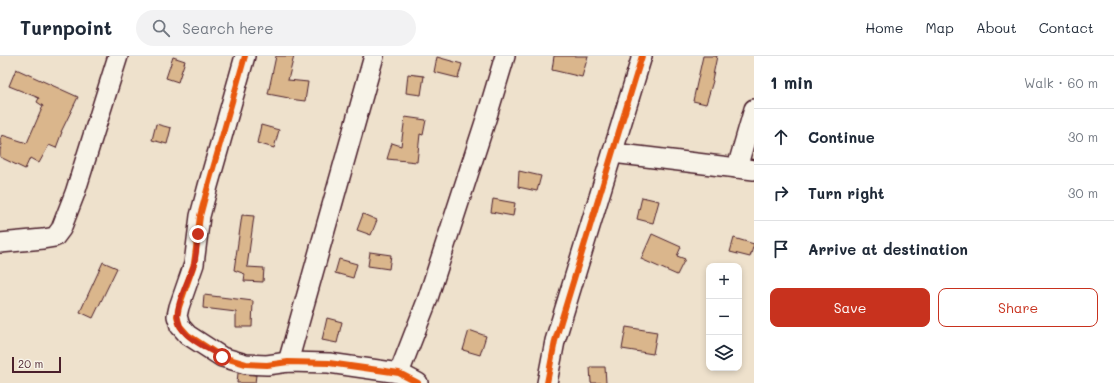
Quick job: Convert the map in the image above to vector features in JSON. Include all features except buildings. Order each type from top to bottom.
[{"type":"street","points":[[0,243],[55,237],[61,229],[75,193],[118,56]]},
{"type":"street","points":[[245,56],[200,216],[194,264],[184,288],[177,316],[180,326],[188,335],[222,357],[246,364],[288,362],[329,363],[399,373],[418,383]]},
{"type":"street","points":[[288,362],[374,56]]},
{"type":"street","points":[[399,373],[427,301],[505,56]]},
{"type":"street","points":[[547,383],[555,340],[642,56]]},
{"type":"street","points":[[612,154],[745,169],[754,109]]},
{"type":"cycle path","points":[[245,56],[200,216],[194,264],[177,316],[180,326],[188,335],[222,357],[246,364],[267,365],[288,362],[329,363],[399,373],[418,383]]},
{"type":"cycle path","points":[[547,383],[555,341],[642,56]]},
{"type":"route","points":[[198,234],[194,264],[184,288],[178,307],[177,316],[180,326],[188,335],[222,357]]}]
